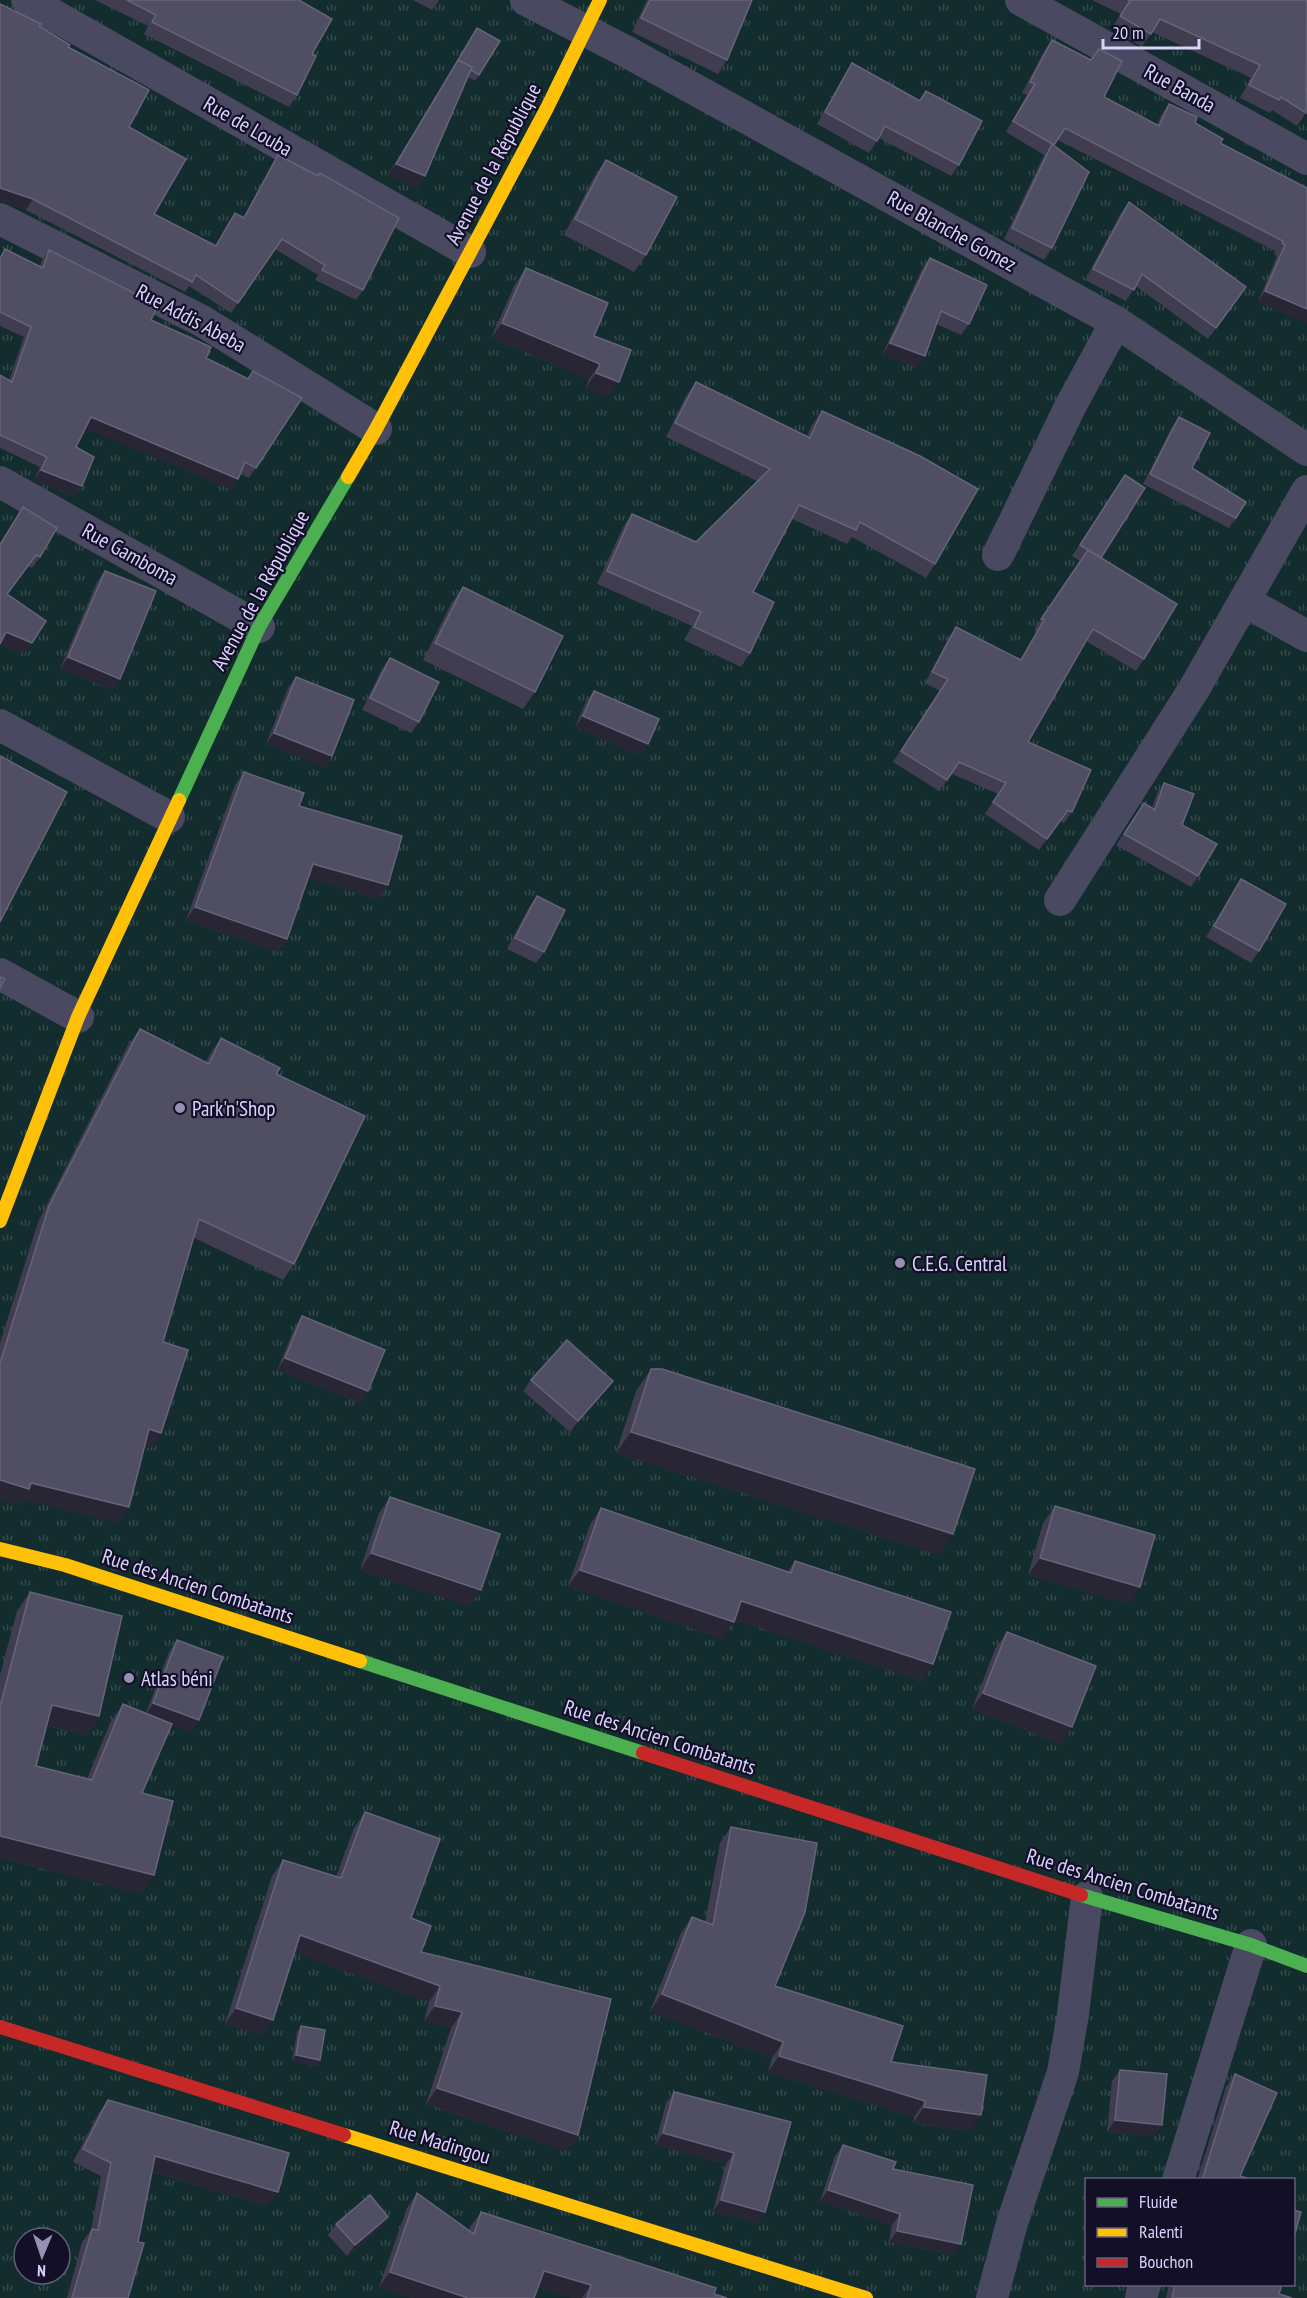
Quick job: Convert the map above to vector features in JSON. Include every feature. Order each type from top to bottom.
[{"type":"street","name":"Rue de Louba","points":[[27,0],[470,252]]},
{"type":"street","name":"Rue Blanche Gomez","points":[[526,0],[585,30],[1116,322],[1307,450]]},
{"type":"street","name":"Avenue de la République","points":[[0,1221],[78,1017],[259,627],[376,429],[600,0]]},
{"type":"street","name":"Rue Banda","points":[[1021,0],[1307,159]]},
{"type":"street","name":"Rue Addis Abeba","points":[[0,219],[202,321],[376,429]]},
{"type":"street","points":[[998,555],[1070,407],[1116,322]]},
{"type":"street","name":"Rue Gamboma","points":[[0,482],[259,627]]},
{"type":"street","points":[[1060,900],[1246,602],[1307,490]]},
{"type":"street","points":[[1246,602],[1307,636]]},
{"type":"street","points":[[0,725],[169,817]]},
{"type":"street","points":[[0,974],[78,1017]]},
{"type":"street","name":"Rue des Ancien Combatants","points":[[0,1549],[65,1565],[1088,1897],[1251,1945],[1307,1966]]},
{"type":"street","points":[[992,2298],[1012,2223],[1063,2072],[1088,1897]]},
{"type":"street","points":[[1179,2178],[1251,1945]]},
{"type":"street","name":"Rue Madingou","points":[[0,2027],[866,2298]]},
{"type":"green space","points":[[0,0],[1307,0],[1307,2298],[0,2298]]},
{"type":"building","points":[[127,0],[299,0],[332,19],[312,54],[316,56],[297,95],[152,22],[156,15]]},
{"type":"building","points":[[650,0],[752,0],[727,60],[641,18]]},
{"type":"building","points":[[1128,0],[1307,0],[1306,113],[1281,97],[1279,100],[1249,85],[1260,65],[1160,19],[1151,34],[1120,16],[1130,1]]},
{"type":"building","points":[[0,4],[41,24],[39,26],[70,45],[68,47],[149,90],[129,127],[186,159],[154,214],[216,246],[235,213],[244,218],[278,155],[318,176],[320,173],[399,218],[363,290],[322,270],[325,265],[282,239],[238,303],[196,275],[192,282],[33,199],[0,188]]},
{"type":"building","points":[[477,28],[500,41],[479,75],[471,70],[472,67],[458,60]]},
{"type":"building","points":[[1052,40],[1091,60],[1099,49],[1122,61],[1104,97],[1159,126],[1169,104],[1197,117],[1195,123],[1223,139],[1220,143],[1307,188],[1307,309],[1265,291],[1285,245],[1283,241],[1065,128],[1054,145],[1013,121],[1035,84],[1030,82]]},
{"type":"building","points":[[458,60],[472,67],[425,176],[396,164]]},
{"type":"building","points":[[852,63],[920,101],[926,91],[982,121],[959,165],[885,126],[877,141],[825,112]]},
{"type":"building","points":[[1052,144],[1089,172],[1052,248],[1012,228]]},
{"type":"building","points":[[606,160],[677,197],[646,255],[575,219]]},
{"type":"building","points":[[1129,202],[1246,287],[1216,328],[1142,274],[1134,290],[1093,269]]},
{"type":"building","points":[[5,249],[43,268],[49,250],[158,305],[151,320],[211,347],[206,358],[248,379],[253,371],[302,398],[256,468],[245,462],[238,479],[91,417],[76,447],[94,457],[82,486],[41,470],[47,457],[0,435],[0,375],[12,382],[31,327],[0,312],[0,259]]},
{"type":"building","points":[[930,258],[987,285],[969,324],[941,311],[925,356],[890,343]]},
{"type":"building","points":[[526,268],[608,303],[594,336],[631,350],[619,382],[596,373],[600,364],[502,323]]},
{"type":"building","points":[[696,382],[810,438],[822,411],[920,456],[978,489],[935,564],[860,522],[856,530],[799,505],[753,592],[774,602],[750,653],[694,627],[701,612],[607,571],[632,514],[696,542],[770,469],[675,423]]},
{"type":"building","points":[[1179,417],[1210,433],[1192,468],[1246,502],[1236,518],[1150,474]]},
{"type":"building","points":[[1125,475],[1145,488],[1101,558],[1080,545]]},
{"type":"building","points":[[23,507],[57,528],[40,557],[36,555],[7,594],[46,621],[32,643],[6,632],[0,644],[0,545]]},
{"type":"building","points":[[1088,550],[1177,604],[1144,659],[1093,629],[1028,742],[1091,770],[1072,812],[1068,810],[1047,839],[993,802],[1006,783],[959,762],[947,780],[901,751],[948,679],[932,672],[956,627],[1021,660],[1044,620],[1041,619]]},
{"type":"building","points":[[105,571],[156,591],[120,679],[68,657]]},
{"type":"building","points":[[463,587],[563,636],[535,692],[435,643]]},
{"type":"building","points":[[390,658],[439,682],[419,722],[370,698]]},
{"type":"building","points":[[296,677],[354,700],[332,756],[274,733]]},
{"type":"building","points":[[594,691],[659,719],[648,744],[583,716]]},
{"type":"building","points":[[0,756],[67,792],[0,922]]},
{"type":"building","points":[[244,772],[304,793],[299,806],[402,836],[388,885],[313,864],[287,939],[195,907]]},
{"type":"building","points":[[1164,783],[1194,794],[1182,825],[1217,844],[1198,876],[1124,834],[1144,803],[1155,810]]},
{"type":"building","points":[[1241,879],[1286,904],[1259,951],[1214,926]]},
{"type":"building","points":[[537,896],[565,910],[544,952],[515,938]]},
{"type":"building","points":[[0,977],[5,979],[0,988]]},
{"type":"building","points":[[140,1029],[209,1064],[221,1038],[280,1068],[276,1074],[365,1116],[294,1264],[199,1219],[163,1342],[188,1350],[161,1433],[149,1429],[129,1507],[31,1483],[29,1489],[0,1480],[0,1363],[49,1206]]},
{"type":"building","points":[[302,1316],[385,1350],[368,1391],[285,1358]]},
{"type":"building","points":[[567,1340],[613,1381],[578,1421],[531,1380]]},
{"type":"building","points":[[651,1369],[662,1369],[975,1469],[953,1534],[631,1432]]},
{"type":"building","points":[[390,1497],[500,1534],[481,1590],[371,1553]]},
{"type":"building","points":[[1055,1506],[1155,1535],[1140,1587],[1040,1558]]},
{"type":"building","points":[[601,1508],[791,1573],[795,1561],[951,1612],[933,1664],[741,1601],[734,1622],[580,1570]]},
{"type":"building","points":[[30,1592],[122,1616],[99,1716],[52,1705],[36,1766],[92,1780],[123,1704],[172,1724],[142,1793],[173,1801],[154,1875],[0,1836],[0,1707]]},
{"type":"building","points":[[1007,1632],[1096,1666],[1072,1727],[983,1693]]},
{"type":"building","points":[[177,1640],[223,1657],[199,1720],[153,1703]]},
{"type":"building","points":[[365,1812],[440,1839],[411,1918],[431,1926],[421,1952],[611,1999],[578,2135],[437,2088],[462,2012],[435,2006],[440,1986],[300,1935],[273,2020],[236,2008],[283,1860],[341,1878]]},
{"type":"building","points":[[731,1827],[817,1843],[805,1912],[775,1986],[903,2026],[891,2062],[987,2075],[981,2115],[924,2107],[925,2101],[779,2056],[783,2042],[662,1994],[692,1917],[713,1925]]},
{"type":"building","points":[[301,2026],[325,2030],[320,2060],[296,2055]]},
{"type":"building","points":[[1120,2070],[1167,2074],[1162,2125],[1115,2120]]},
{"type":"building","points":[[1235,2074],[1277,2093],[1240,2176],[1247,2178],[1203,2178]]},
{"type":"building","points":[[674,2092],[791,2122],[765,2212],[721,2200],[734,2153],[663,2133]]},
{"type":"building","points":[[108,2100],[289,2153],[278,2192],[155,2156],[138,2242],[144,2243],[128,2298],[72,2298],[92,2229],[98,2230],[111,2163],[83,2149]]},
{"type":"building","points":[[843,2145],[896,2162],[893,2169],[973,2185],[961,2244],[897,2231],[900,2214],[828,2190]]},
{"type":"building","points":[[417,2193],[474,2234],[481,2212],[716,2288],[714,2294],[727,2298],[587,2298],[591,2285],[544,2271],[534,2298],[468,2298],[390,2272]]},
{"type":"building","points":[[370,2195],[388,2217],[355,2245],[336,2224]]},
{"type":"building","points":[[1295,2210],[1301,2212],[1295,2234]]},
{"type":"building","points":[[1175,2286],[1281,2286],[1279,2294],[1292,2298],[1172,2298]]},
{"type":"traffic: fast","points":[[179,800],[259,627],[348,477]]},
{"type":"traffic: fast","points":[[360,1661],[643,1753]]},
{"type":"traffic: fast","points":[[1081,1895],[1251,1945],[1307,1966]]},
{"type":"traffic: slow","points":[[348,477],[376,429],[547,108],[600,0]]},
{"type":"traffic: slow","points":[[0,1221],[78,1017],[179,800]]},
{"type":"traffic: slow","points":[[0,1549],[65,1565],[360,1661]]},
{"type":"traffic: slow","points":[[344,2135],[866,2298]]},
{"type":"traffic: jam","points":[[643,1753],[1081,1895]]},
{"type":"traffic: jam","points":[[0,2027],[344,2135]]},
{"type":"place","name":"Park'n'Shop","points":[[180,1108]]},
{"type":"place","name":"C.E.G. Central","points":[[900,1263]]},
{"type":"place","name":"Atlas béni","points":[[129,1678]]}]
